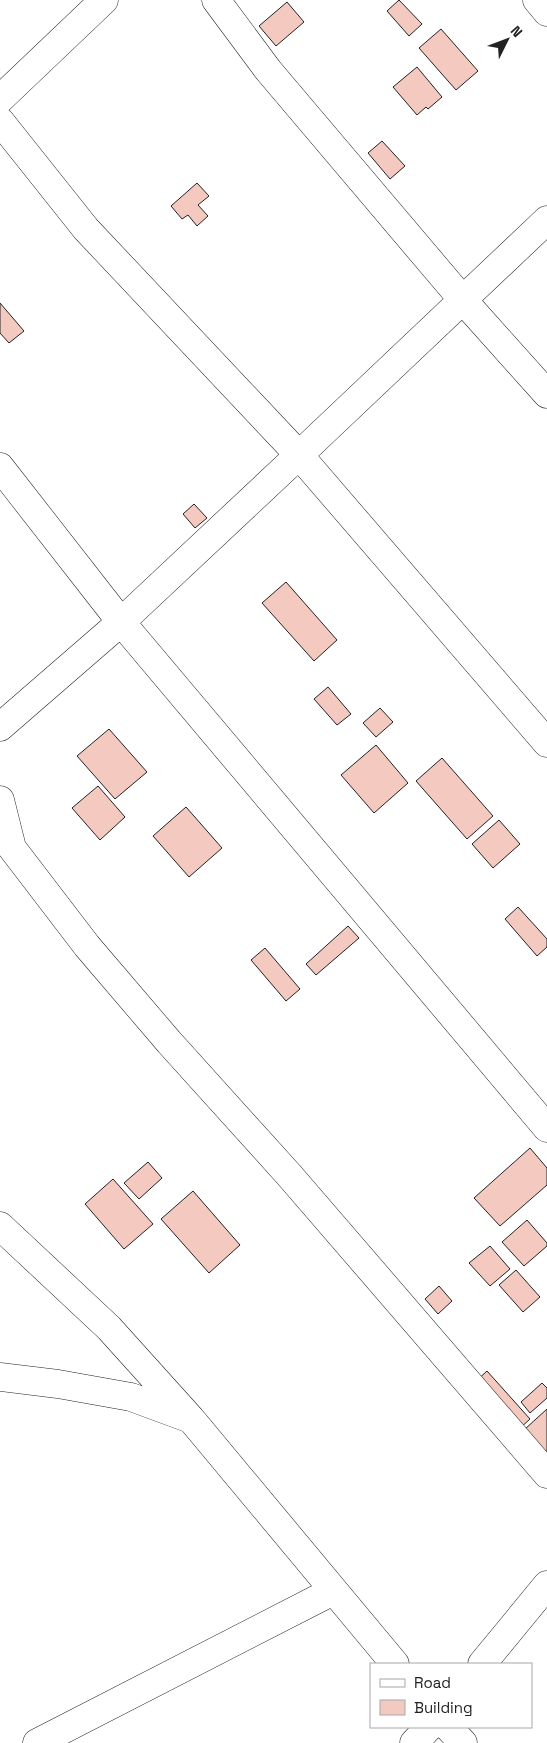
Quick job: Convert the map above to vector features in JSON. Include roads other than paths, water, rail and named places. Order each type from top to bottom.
[{"type":"street","points":[[0,99],[104,0]]},
{"type":"street","points":[[216,0],[268,70],[462,299],[547,394]]},
{"type":"street","points":[[537,0],[547,12]]},
{"type":"street","points":[[0,121],[86,229],[299,455],[547,743]]},
{"type":"street","points":[[0,727],[120,622],[547,220]]},
{"type":"street","points":[[0,468],[120,622],[547,1128]]},
{"type":"street","points":[[0,800],[12,848],[87,946],[169,1042],[290,1176],[547,1474]]},
{"type":"street","points":[[0,1226],[109,1328],[191,1419],[394,1663]]},
{"type":"street","points":[[0,1377],[58,1384],[131,1397],[191,1419]]},
{"type":"street","points":[[483,1663],[547,1585]]},
{"type":"street","points":[[38,1743],[333,1591]]},
{"type":"street","points":[[414,1743],[428,1728]]},
{"type":"street","points":[[449,1728],[463,1743]]}]
